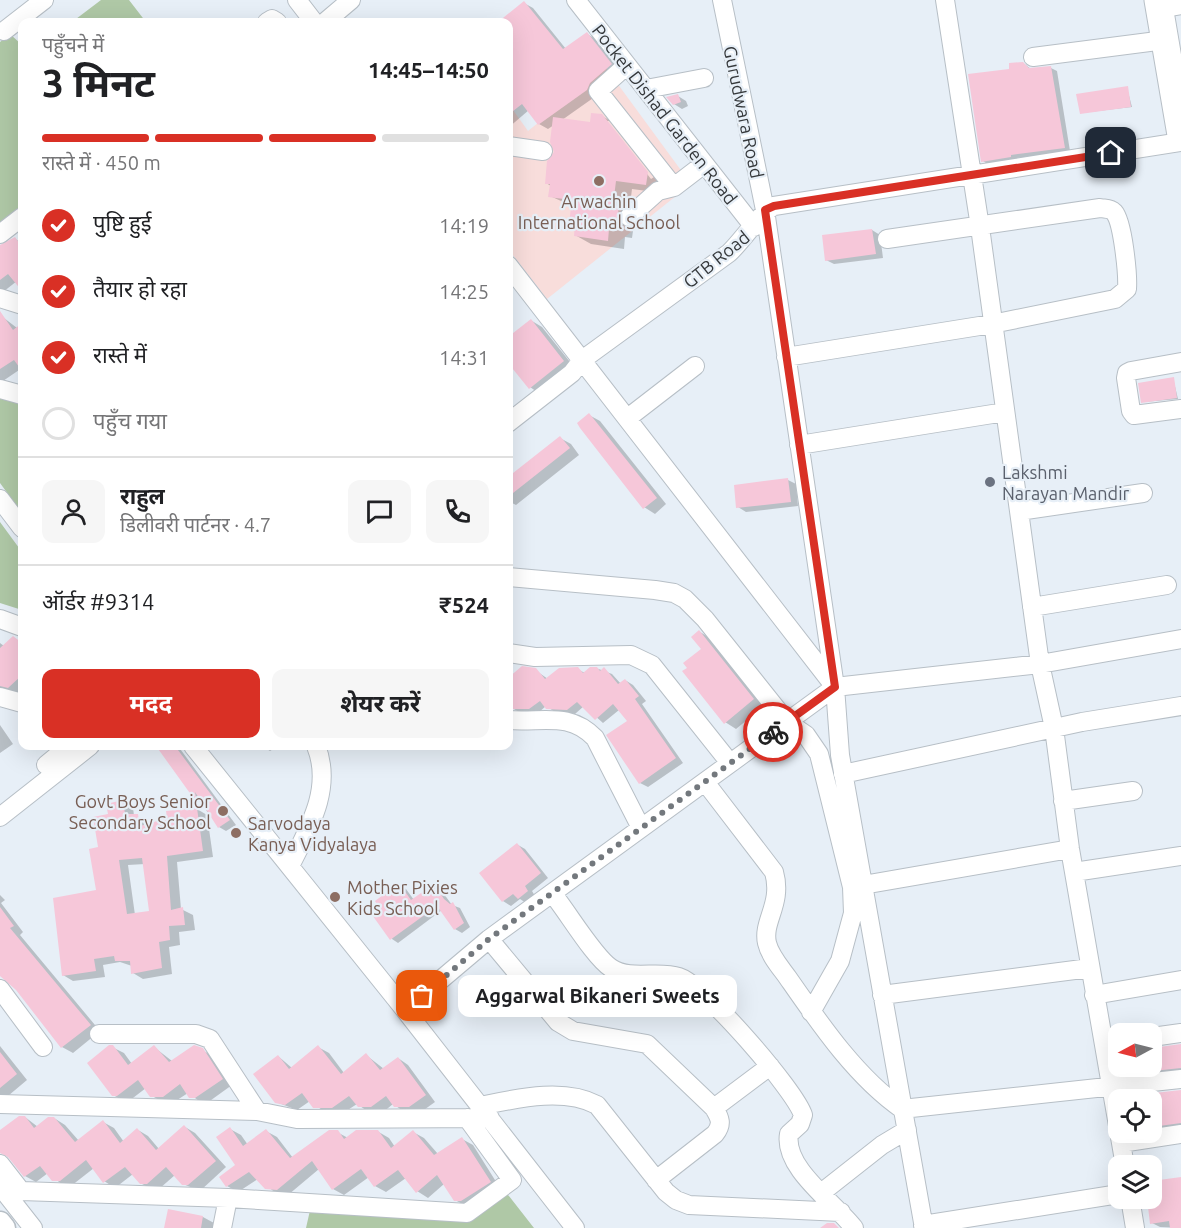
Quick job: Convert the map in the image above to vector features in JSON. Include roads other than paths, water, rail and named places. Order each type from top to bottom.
[{"type":"highway","points":[[1166,5],[1165,40],[1181,135]]},
{"type":"main road","points":[[0,1223],[4,1228]]},
{"type":"street","points":[[21,18],[44,0]]},
{"type":"street","points":[[297,0],[313,18]]},
{"type":"street","points":[[322,18],[351,0]]},
{"type":"street","name":"Pocket Dishad Garden Road","points":[[576,0],[754,227]]},
{"type":"street","name":"Gurudwara Road","points":[[722,0],[765,210],[835,687],[843,774],[924,1226]]},
{"type":"street","points":[[945,0],[980,227],[1032,607],[1054,728],[1070,849],[1094,995],[1108,1035]]},
{"type":"street","points":[[4,31],[18,20]]},
{"type":"street","points":[[1033,57],[1165,40]]},
{"type":"street","points":[[627,65],[598,90],[674,187]]},
{"type":"street","points":[[646,89],[704,78]]},
{"type":"street","points":[[765,210],[774,206],[1181,142]]},
{"type":"street","points":[[513,148],[543,151]]},
{"type":"street","points":[[629,217],[658,191],[674,187],[704,164]]},
{"type":"street","points":[[786,357],[992,324],[1115,299],[1127,289],[1128,278],[1119,222],[1115,213],[1109,209],[1100,208],[887,239]]},
{"type":"street","name":"GTB Road","points":[[513,419],[572,373],[582,360],[729,253],[754,227],[765,210]]},
{"type":"street","points":[[0,234],[18,220]]},
{"type":"street","points":[[513,270],[629,417],[835,687]]},
{"type":"street","points":[[0,298],[18,304]]},
{"type":"street","name":"GTB Road","points":[[513,408],[567,364],[582,360]]},
{"type":"street","points":[[1181,362],[1131,371],[1126,373],[1126,378],[1131,411],[1134,416],[1181,409]]},
{"type":"street","points":[[629,417],[695,366]]},
{"type":"street","points":[[0,389],[18,394]]},
{"type":"street","points":[[799,445],[1005,412]]},
{"type":"street","points":[[1019,511],[1143,493]]},
{"type":"street","points":[[0,499],[18,523]]},
{"type":"street","points":[[513,577],[674,593],[685,599],[705,619],[787,722],[806,735],[819,754],[852,887],[853,913],[840,961],[812,1012]]},
{"type":"street","points":[[1032,607],[1167,585]]},
{"type":"street","points":[[0,619],[18,626]]},
{"type":"street","points":[[405,1010],[489,939],[835,687],[1041,664],[1181,639]]},
{"type":"street","points":[[513,654],[535,657],[631,655],[643,660],[652,665],[730,763]]},
{"type":"street","points":[[0,697],[18,703]]},
{"type":"street","points":[[843,774],[1054,728],[1181,706]]},
{"type":"street","points":[[513,720],[565,720],[584,727],[595,738],[641,828]]},
{"type":"street","points":[[0,802],[66,750]]},
{"type":"street","points":[[0,817],[66,750]]},
{"type":"street","points":[[196,750],[405,1010],[479,1114],[575,1228]]},
{"type":"street","points":[[290,866],[311,824],[321,792],[320,758],[317,750]]},
{"type":"street","points":[[705,782],[774,872],[778,885],[777,899],[766,942],[812,1012],[882,1095],[903,1109],[1181,1078]]},
{"type":"street","points":[[1064,801],[1133,790]]},
{"type":"street","points":[[863,885],[1070,849]]},
{"type":"street","points":[[1074,872],[1181,856]]},
{"type":"street","points":[[552,893],[603,962],[625,973],[669,975],[691,984],[770,1066],[800,1105],[803,1115],[800,1124],[789,1134],[790,1151],[809,1182],[842,1212],[854,1228]]},
{"type":"street","points":[[489,939],[558,1022],[573,1031],[646,1044],[714,1108],[720,1118],[720,1127],[715,1134],[656,1180]]},
{"type":"street","points":[[882,995],[1090,968]]},
{"type":"street","points":[[1094,995],[1181,980]]},
{"type":"street","points":[[0,988],[44,1047]]},
{"type":"street","points":[[1162,1036],[1181,1033]]},
{"type":"street","points":[[99,1034],[196,1034],[210,1039],[257,1111]]},
{"type":"street","points":[[714,1108],[770,1066]]},
{"type":"street","points":[[1111,1077],[1111,1087]]},
{"type":"street","points":[[0,1104],[257,1111],[297,1119],[479,1114],[518,1098],[575,1097],[597,1105],[656,1180],[676,1200],[689,1205],[842,1212]]},
{"type":"street","points":[[0,1164],[21,1191],[228,1198],[467,1213],[512,1180],[479,1114]]},
{"type":"street","points":[[821,1193],[882,1145],[906,1130]]},
{"type":"street","points":[[1162,1137],[1181,1134]]},
{"type":"street","points":[[1121,1143],[1123,1155]]},
{"type":"street","points":[[0,1186],[33,1228]]},
{"type":"street","points":[[924,1226],[1108,1196]]},
{"type":"street","points":[[222,1228],[228,1198]]},
{"type":"street","points":[[1132,1209],[1136,1228]]},
{"type":"place","name":"Arwachin International School","points":[[599,181]]},
{"type":"place","name":"Lakshmi Narayan Mandir","points":[[990,482]]},
{"type":"place","name":"Govt Boys Senior Secondary School","points":[[223,811]]},
{"type":"place","name":"Sarvodaya Kanya Vidyalaya","points":[[236,833]]},
{"type":"place","name":"Mother Pixies Kids School","points":[[335,897]]},
{"type":"place","name":"Aggarwal Bikaneri Sweets","points":[[422,996]]}]
